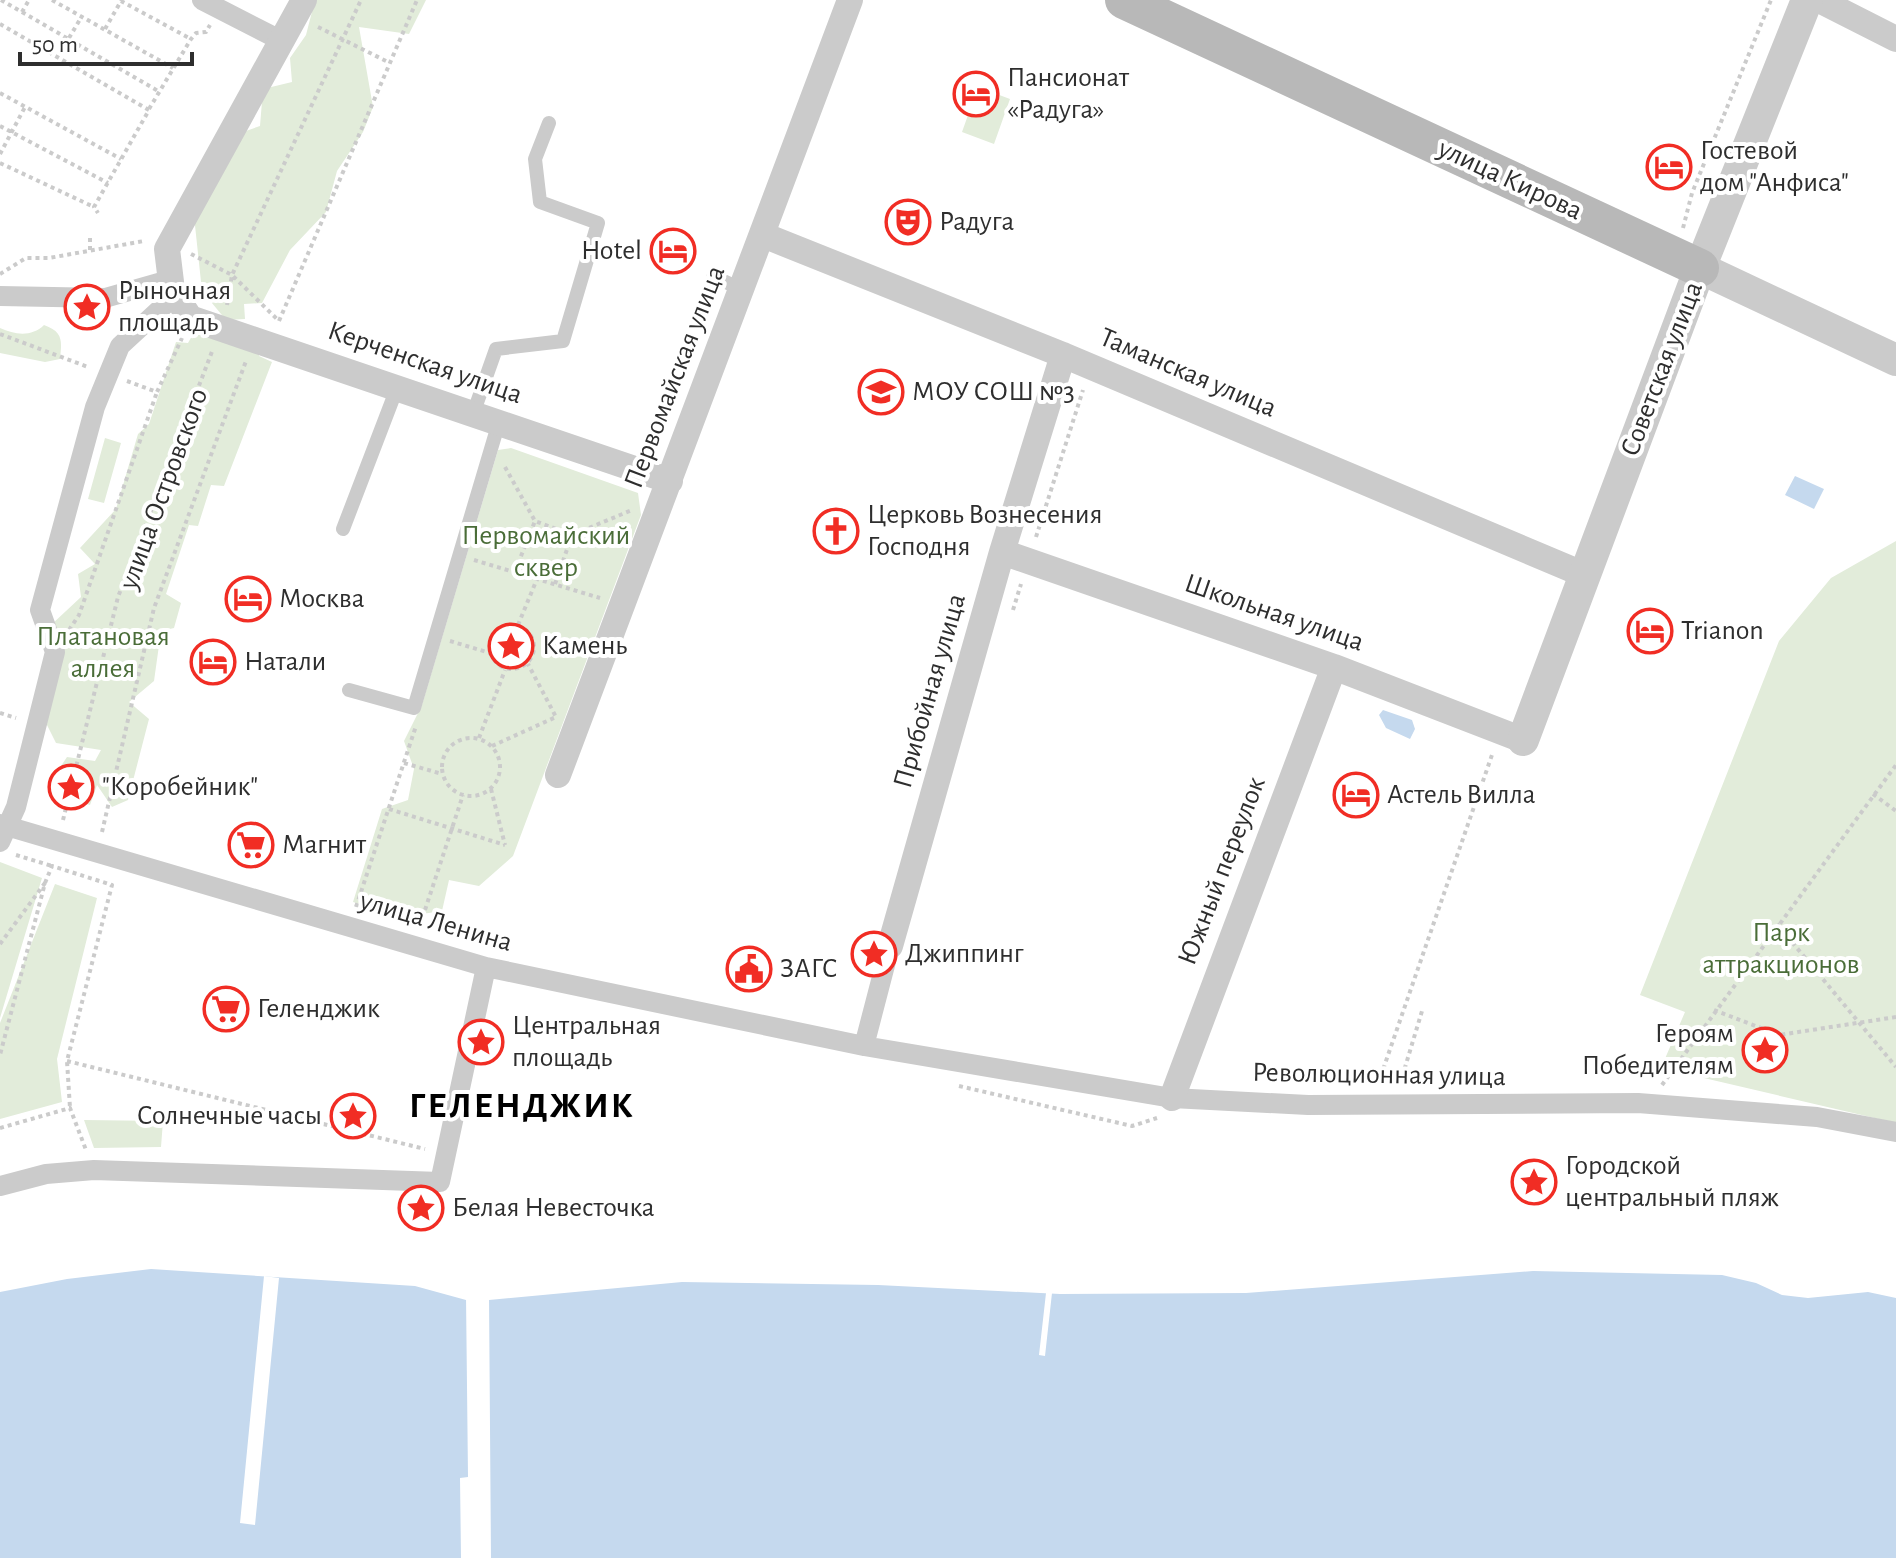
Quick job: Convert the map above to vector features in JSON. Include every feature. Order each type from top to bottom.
[{"type":"main road","name":"улица Кирова","points":[[1124,0],[1700,268]]},
{"type":"street","name":"Первомайская улица","points":[[558,775],[850,0]]},
{"type":"street","name":"Советская улица","points":[[1512,735],[1585,575],[1700,268],[1807,0]]},
{"type":"street","points":[[1819,0],[1896,39]]},
{"type":"street","points":[[210,4],[282,41]]},
{"type":"street","points":[[5,836],[55,652],[40,610],[95,407],[120,346],[171,299],[167,249],[282,41],[306,11]]},
{"type":"street","name":"Таманская улица","points":[[763,235],[1063,355],[1585,575]]},
{"type":"street","name":"улица Кирова","points":[[1700,268],[1896,360]]},
{"type":"street","points":[[0,296],[105,298],[165,281],[172,290]]},
{"type":"street","name":"Керченская улица","points":[[172,290],[190,318],[670,481]]},
{"type":"street","name":"Прибойная улица","points":[[864,1046],[1002,552],[1063,355]]},
{"type":"street","name":"Школьная улица","points":[[1002,552],[1334,667],[1512,735]]},
{"type":"street","name":"Южный переулок","points":[[1172,1098],[1334,667]]},
{"type":"street","name":"улица Ленина","points":[[5,836],[58,841],[486,967],[864,1046]]},
{"type":"street","points":[[0,1186],[46,1174],[94,1170],[440,1182],[486,967]]},
{"type":"street","name":"Революционная улица","points":[[864,1046],[1172,1098],[1371,1105],[1652,1104],[1817,1117],[1896,1132]]},
{"type":"lane","points":[[473,414],[496,349],[563,341],[598,223],[540,202],[535,159],[549,123]]},
{"type":"lane","points":[[713,276],[730,284]]},
{"type":"lane","points":[[343,529],[397,388]]},
{"type":"lane","points":[[349,690],[414,708],[499,422]]},
{"type":"path","points":[[1,0],[158,91]]},
{"type":"path","points":[[22,12],[29,0]]},
{"type":"path","points":[[52,0],[173,68]]},
{"type":"path","points":[[226,313],[232,275],[361,0]]},
{"type":"path","points":[[279,321],[417,0]]},
{"type":"path","points":[[105,29],[121,1],[191,39]]},
{"type":"path","points":[[94,207],[158,91],[191,39],[196,33],[206,32],[210,4]]},
{"type":"path","points":[[306,11],[341,39],[388,62]]},
{"type":"path","points":[[69,38],[82,16]]},
{"type":"path","points":[[0,24],[149,110]]},
{"type":"path","points":[[0,93],[121,159]]},
{"type":"path","points":[[0,154],[26,106]]},
{"type":"path","points":[[0,126],[108,183]]},
{"type":"path","points":[[0,163],[94,207],[98,213]]},
{"type":"path","points":[[90,237],[90,250]]},
{"type":"path","points":[[0,274],[26,258],[49,258],[158,238]]},
{"type":"path","points":[[186,251],[232,275],[279,321],[293,326]]},
{"type":"path","points":[[58,841],[118,597],[214,346]]},
{"type":"path","name":"улица Островского","points":[[102,832],[154,608],[248,358]]},
{"type":"path","points":[[1010,622],[1085,385]]},
{"type":"path","points":[[55,652],[79,615],[157,392]]},
{"type":"path","points":[[501,461],[535,521],[572,535],[638,507]]},
{"type":"path","points":[[515,571],[535,521]]},
{"type":"path","points":[[555,584],[572,535]]},
{"type":"path","points":[[471,560],[602,599]]},
{"type":"path","points":[[518,625],[537,579]]},
{"type":"path","points":[[506,625],[518,625],[528,632],[534,642],[534,654],[528,664],[517,670],[495,663],[490,653],[490,641],[496,631],[506,625]]},
{"type":"path","points":[[445,640],[490,653]]},
{"type":"path","points":[[492,746],[556,717],[528,664]]},
{"type":"path","points":[[479,738],[506,669]]},
{"type":"path","points":[[1371,1105],[1512,735]]},
{"type":"path","points":[[463,738],[479,738],[492,746],[499,760],[499,775],[491,788],[478,795],[463,795],[450,787],[442,774],[442,759],[450,745],[463,738]]},
{"type":"path","points":[[404,763],[442,774]]},
{"type":"path","points":[[1652,1104],[1670,1069],[1896,765]]},
{"type":"path","points":[[389,809],[505,845],[491,788]]},
{"type":"path","points":[[1873,794],[1896,811]]},
{"type":"path","points":[[420,925],[463,795]]},
{"type":"path","points":[[5,836],[52,866],[112,885],[67,1061],[70,1108],[94,1170]]},
{"type":"path","points":[[0,1055],[52,866]]},
{"type":"path","points":[[0,944],[45,883]]},
{"type":"path","points":[[1777,924],[1896,1067]]},
{"type":"path","points":[[1714,1010],[1779,1035],[1896,1017]]},
{"type":"path","points":[[1393,1105],[1422,1011]]},
{"type":"path","points":[[67,1061],[447,1154]]},
{"type":"path","points":[[0,1128],[70,1108]]},
{"type":"green space","points":[[315,0],[426,0],[409,34],[359,27],[373,107],[363,132],[337,171],[326,212],[290,250],[262,303],[244,304],[245,319],[226,320],[202,291],[194,216],[243,132],[260,126],[263,89],[292,82],[290,58],[306,35]]},
{"type":"green space","points":[[978,87],[1010,99],[994,144],[962,132]]},
{"type":"green space","points":[[44,325],[60,338],[60,359],[45,362],[0,353],[0,328],[23,334],[34,332]]},
{"type":"green space","name":"Платановая аллея","points":[[197,327],[259,349],[259,356],[272,362],[224,486],[211,485],[198,526],[189,525],[166,594],[181,603],[174,628],[161,631],[154,681],[129,702],[149,719],[128,800],[112,807],[97,785],[90,805],[65,798],[59,769],[67,757],[95,761],[101,750],[56,743],[47,725],[51,625],[81,597],[78,574],[95,564],[80,548],[116,509],[138,434],[149,424],[176,342],[188,343]]},
{"type":"green space","points":[[105,438],[121,443],[104,503],[88,499]]},
{"type":"green space","name":"Первомайский сквер","points":[[511,448],[638,493],[641,515],[513,856],[479,886],[449,880],[442,911],[402,917],[353,902],[382,809],[408,800],[414,769],[404,741],[422,705],[498,450]]},
{"type":"green space","name":"Парк аттракционов","points":[[1896,541],[1896,1123],[1661,1068],[1685,1012],[1640,995],[1779,641],[1831,578]]},
{"type":"green space","points":[[0,862],[42,878],[0,1018]]},
{"type":"green space","points":[[55,884],[97,898],[57,1059],[62,1102],[0,1119],[0,1023]]},
{"type":"green space","points":[[84,1120],[163,1121],[161,1147],[94,1148]]},
{"type":"water","points":[[1795,476],[1824,489],[1814,509],[1785,495]]},
{"type":"water","points":[[1383,710],[1412,720],[1415,729],[1410,739],[1386,728],[1379,715]]},
{"type":"water","points":[[151,1269],[415,1286],[466,1300],[682,1282],[878,1285],[1060,1294],[1246,1293],[1533,1271],[1722,1275],[1756,1283],[1782,1295],[1808,1298],[1868,1292],[1896,1298],[1896,1558],[0,1558],[0,1292],[67,1279]]},
{"type":"pier","points":[[264,1276],[279,1278],[255,1525],[240,1523]]},
{"type":"pier","points":[[1046,1293],[1052,1293],[1045,1356],[1039,1355]]},
{"type":"pier","points":[[466,1296],[489,1296],[491,1558],[461,1558],[460,1478],[468,1477]]},
{"type":"place","name":"Пансионат «Радуга»","points":[[976,94]]},
{"type":"place","name":"Гостевой дом \"Анфиса\"","points":[[1669,167]]},
{"type":"place","name":"Радуга","points":[[908,222]]},
{"type":"place","name":"Hotel","points":[[673,251]]},
{"type":"place","name":"Рыночная площадь","points":[[87,307]]},
{"type":"place","name":"МОУ СОШ №3","points":[[881,392]]},
{"type":"place","name":"Церковь Вознесения Господня","points":[[836,531]]},
{"type":"place","name":"Москва","points":[[248,599]]},
{"type":"place","name":"Trianon","points":[[1650,631]]},
{"type":"place","name":"Камень","points":[[511,646]]},
{"type":"place","name":"Натали","points":[[213,662]]},
{"type":"place","name":"\"Коробейник\"","points":[[71,787]]},
{"type":"place","name":"Астель Вилла","points":[[1356,795]]},
{"type":"place","name":"Магнит","points":[[251,845]]},
{"type":"place","name":"Джиппинг","points":[[874,954]]},
{"type":"place","name":"ЗАГС","points":[[749,969]]},
{"type":"place","name":"Геленджик","points":[[226,1009]]},
{"type":"place","name":"Центральная площадь","points":[[481,1042]]},
{"type":"place","name":"Героям Победителям","points":[[1765,1050]]},
{"type":"place","name":"Солнечные часы","points":[[353,1116]]},
{"type":"place","name":"Городской центральный пляж","points":[[1534,1182]]},
{"type":"place","name":"Белая Невесточка","points":[[421,1208]]},
{"type":"district","name":"ГЕЛЕНДЖИК","points":[[522,1106]]}]
